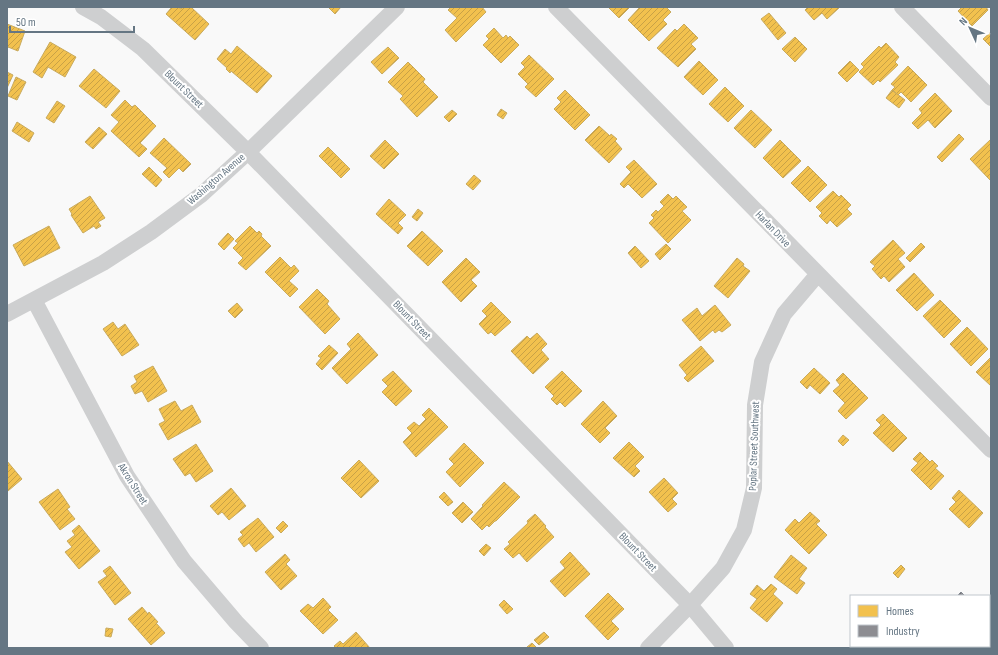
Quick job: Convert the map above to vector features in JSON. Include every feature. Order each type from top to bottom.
[{"type":"street","name":"Blount Street","points":[[83,7],[101,16],[143,49],[248,152],[690,605],[726,648]]},
{"type":"street","name":"Washington Avenue","points":[[7,314],[103,263],[151,232],[200,195],[248,152],[396,7]]},
{"type":"street","name":"Harlan Drive","points":[[556,7],[991,450]]},
{"type":"street","points":[[902,7],[991,98]]},
{"type":"street","name":"Poplar Street Southwest","points":[[648,648],[690,605],[723,568],[744,530],[754,488],[755,405],[762,362],[784,314],[818,274]]},
{"type":"street","name":"Akron Street","points":[[34,300],[127,476],[184,561],[236,622],[261,648]]},
{"type":"building: Homes","points":[[172,7],[178,7],[181,9],[183,7],[191,7],[209,24],[195,40],[166,14]]},
{"type":"building: Homes","points":[[328,7],[341,7],[335,14]]},
{"type":"building: Homes","points":[[451,7],[482,7],[486,12],[456,42],[445,30],[457,18],[448,10]]},
{"type":"building: Homes","points":[[608,7],[630,7],[619,18]]},
{"type":"building: Homes","points":[[640,7],[666,7],[671,12],[663,20],[667,24],[649,41],[628,20]]},
{"type":"building: Homes","points":[[808,7],[840,7],[827,19],[822,13],[814,20],[805,10]]},
{"type":"building: Homes","points":[[962,7],[986,7],[988,10],[972,26],[958,11]]},
{"type":"building: Homes","points":[[769,13],[786,33],[778,40],[761,19]]},
{"type":"building: Homes","points":[[7,24],[25,31],[18,51],[8,47],[7,50]]},
{"type":"building: Homes","points":[[684,24],[698,38],[691,44],[696,49],[678,67],[657,48],[675,29],[677,31]]},
{"type":"building: Homes","points":[[494,28],[503,38],[506,35],[508,38],[510,36],[519,45],[501,63],[483,45],[489,39],[486,36]]},
{"type":"building: Homes","points":[[991,32],[991,47],[983,39]]},
{"type":"building: Homes","points":[[795,37],[807,49],[795,62],[782,49]]},
{"type":"building: Homes","points":[[50,42],[76,57],[65,77],[48,67],[42,78],[33,72]]},
{"type":"building: Homes","points":[[886,43],[899,57],[895,62],[898,65],[880,82],[878,80],[873,85],[859,72],[864,67],[861,64],[879,46],[881,48]]},
{"type":"building: Homes","points":[[237,46],[272,76],[257,93],[231,71],[230,73],[226,69],[227,68],[217,59],[225,49],[231,54]]},
{"type":"building: Homes","points":[[388,47],[399,58],[382,74],[371,62]]},
{"type":"building: Homes","points":[[529,55],[554,79],[536,97],[525,87],[528,84],[518,74],[525,67],[521,63]]},
{"type":"building: Homes","points":[[699,61],[718,80],[703,95],[684,77]]},
{"type":"building: Homes","points":[[850,61],[859,70],[847,82],[838,73]]},
{"type":"building: Homes","points":[[408,62],[425,79],[423,82],[438,97],[417,117],[400,99],[403,96],[388,82]]},
{"type":"building: Homes","points":[[908,66],[927,85],[911,102],[901,92],[898,95],[892,90],[895,87],[891,84]]},
{"type":"building: Homes","points":[[94,69],[120,91],[106,108],[79,86]]},
{"type":"building: Homes","points":[[7,72],[13,75],[7,88]]},
{"type":"building: Homes","points":[[16,77],[26,82],[17,100],[8,96]]},
{"type":"building: Homes","points":[[725,87],[744,106],[728,122],[709,104]]},
{"type":"building: Homes","points":[[565,90],[590,115],[575,130],[554,109],[561,102],[557,98]]},
{"type":"building: Homes","points":[[892,90],[905,100],[899,108],[886,98]]},
{"type":"building: Homes","points":[[935,93],[952,111],[935,128],[928,120],[918,129],[912,123],[922,113],[919,109]]},
{"type":"building: Homes","points":[[125,100],[132,107],[135,105],[156,126],[140,143],[147,149],[139,157],[111,131],[119,122],[111,115]]},
{"type":"building: Homes","points":[[57,101],[65,106],[54,123],[46,118]]},
{"type":"building: Homes","points":[[501,109],[507,113],[503,119],[497,115]]},
{"type":"building: Homes","points":[[452,110],[457,114],[449,122],[444,117]]},
{"type":"building: Homes","points":[[751,110],[772,130],[755,148],[734,128]]},
{"type":"building: Homes","points":[[17,122],[34,133],[29,142],[12,131]]},
{"type":"building: Homes","points":[[599,126],[610,136],[611,134],[617,139],[615,141],[622,149],[609,163],[585,140]]},
{"type":"building: Homes","points":[[99,127],[107,134],[93,149],[85,142]]},
{"type":"building: Homes","points":[[959,134],[964,139],[942,162],[937,157]]},
{"type":"building: Homes","points":[[164,138],[191,164],[183,172],[179,168],[169,178],[163,172],[167,168],[150,153]]},
{"type":"building: Homes","points":[[385,140],[399,154],[384,169],[370,156]]},
{"type":"building: Homes","points":[[780,140],[801,161],[783,178],[763,158]]},
{"type":"building: Homes","points":[[990,140],[991,179],[990,180],[970,159]]},
{"type":"building: Homes","points":[[328,147],[350,169],[341,178],[319,156]]},
{"type":"building: Homes","points":[[634,160],[657,184],[642,198],[628,184],[624,188],[620,184],[631,172],[626,167]]},
{"type":"building: Homes","points":[[808,166],[827,185],[810,202],[791,183]]},
{"type":"building: Homes","points":[[149,167],[162,180],[156,187],[142,174]]},
{"type":"building: Homes","points":[[474,175],[481,181],[473,190],[466,184]]},
{"type":"building: Homes","points":[[833,191],[839,197],[841,195],[851,205],[847,209],[852,214],[837,227],[830,220],[827,224],[819,216],[822,213],[816,207]]},
{"type":"building: Homes","points":[[668,194],[673,199],[676,196],[687,207],[682,211],[691,220],[668,243],[649,223],[654,218],[651,215],[656,210],[658,212],[664,206],[660,202]]},
{"type":"building: Homes","points":[[90,196],[105,218],[98,222],[101,226],[96,229],[94,226],[83,233],[71,215],[72,214],[69,209]]},
{"type":"building: Homes","points":[[389,199],[406,215],[398,223],[403,228],[398,234],[376,214]]},
{"type":"building: Homes","points":[[418,209],[423,213],[417,221],[412,217]]},
{"type":"building: Homes","points":[[49,226],[60,248],[24,266],[13,245]]},
{"type":"building: Homes","points":[[250,226],[257,233],[259,231],[262,234],[261,236],[271,246],[246,270],[238,263],[243,258],[233,248],[238,243],[235,241]]},
{"type":"building: Homes","points":[[422,231],[443,251],[428,266],[407,246]]},
{"type":"building: Homes","points":[[228,233],[234,239],[224,250],[218,244]]},
{"type":"building: Homes","points":[[893,240],[905,253],[898,259],[905,267],[889,282],[884,276],[881,279],[872,269],[875,266],[870,262]]},
{"type":"building: Homes","points":[[921,243],[925,247],[910,262],[906,258]]},
{"type":"building: Homes","points":[[666,244],[671,249],[660,260],[655,254]]},
{"type":"building: Homes","points":[[635,246],[649,261],[641,268],[628,253]]},
{"type":"building: Homes","points":[[280,257],[291,268],[294,265],[299,271],[289,281],[298,289],[290,297],[265,272]]},
{"type":"building: Homes","points":[[466,258],[480,272],[471,280],[477,286],[461,302],[442,282]]},
{"type":"building: Homes","points":[[737,258],[744,264],[743,266],[750,271],[728,298],[714,286]]},
{"type":"building: Homes","points":[[914,273],[934,295],[917,311],[896,290]]},
{"type":"building: Homes","points":[[317,289],[329,301],[327,304],[340,319],[325,334],[299,307]]},
{"type":"building: Homes","points":[[940,300],[961,321],[944,338],[923,316]]},
{"type":"building: Homes","points":[[491,302],[511,322],[495,336],[491,332],[488,334],[479,324],[487,316],[482,311]]},
{"type":"building: Homes","points":[[237,303],[243,310],[235,318],[228,311]]},
{"type":"building: Homes","points":[[715,305],[731,325],[722,332],[719,330],[715,333],[713,330],[700,341],[682,320],[697,308],[702,316]]},
{"type":"building: Homes","points":[[113,322],[118,329],[125,324],[139,345],[122,356],[103,329]]},
{"type":"building: Homes","points":[[967,327],[988,349],[971,366],[950,344]]},
{"type":"building: Homes","points":[[358,333],[378,355],[347,384],[332,368],[351,349],[347,344]]},
{"type":"building: Homes","points":[[537,333],[547,344],[541,350],[549,359],[533,374],[511,351],[527,336],[530,339]]},
{"type":"building: Homes","points":[[329,345],[338,353],[322,370],[316,364],[321,358],[318,356]]},
{"type":"building: Homes","points":[[701,346],[714,361],[688,382],[684,378],[687,375],[679,365]]},
{"type":"building: Homes","points":[[991,357],[991,386],[976,372]]},
{"type":"building: Homes","points":[[153,366],[167,391],[148,402],[142,391],[135,394],[131,386],[137,382],[134,376]]},
{"type":"building: Homes","points":[[814,368],[830,383],[820,394],[810,385],[807,389],[800,382]]},
{"type":"building: Homes","points":[[393,371],[412,391],[396,406],[382,392],[388,386],[382,380]]},
{"type":"building: Homes","points":[[562,371],[582,391],[565,407],[560,402],[557,405],[551,399],[554,396],[545,387]]},
{"type":"building: Homes","points":[[843,373],[868,398],[846,419],[838,411],[845,403],[833,391],[840,385],[836,380]]},
{"type":"building: Homes","points":[[175,401],[181,411],[192,405],[201,422],[168,440],[159,424],[165,421],[159,409]]},
{"type":"building: Homes","points":[[603,401],[617,416],[605,428],[610,433],[600,443],[581,424]]},
{"type":"building: Homes","points":[[429,408],[448,427],[416,457],[403,442],[412,433],[407,428],[414,422],[419,426],[426,419],[422,415]]},
{"type":"building: Homes","points":[[883,414],[907,438],[893,452],[873,433],[881,425],[876,420]]},
{"type":"building: Homes","points":[[843,435],[849,440],[843,446],[838,441]]},
{"type":"building: Homes","points":[[629,442],[644,457],[635,466],[640,471],[634,477],[613,458]]},
{"type":"building: Homes","points":[[464,443],[484,463],[460,487],[446,472],[454,464],[449,459]]},
{"type":"building: Homes","points":[[196,444],[213,471],[196,482],[190,473],[185,476],[173,459]]},
{"type":"building: Homes","points":[[920,452],[930,462],[932,460],[938,466],[935,468],[944,476],[931,490],[911,470],[918,463],[913,459]]},
{"type":"building: Homes","points":[[359,460],[379,481],[361,498],[341,478]]},
{"type":"building: Homes","points":[[7,461],[22,479],[8,491],[7,491]]},
{"type":"building: Homes","points":[[664,478],[678,493],[672,499],[677,504],[668,512],[649,492]]},
{"type":"building: Homes","points":[[504,482],[520,497],[496,521],[489,527],[487,525],[482,530],[471,519]]},
{"type":"building: Homes","points":[[231,488],[246,506],[229,520],[222,512],[218,515],[210,506]]},
{"type":"building: Homes","points":[[58,489],[70,507],[67,509],[75,519],[60,530],[39,502]]},
{"type":"building: Homes","points":[[959,490],[983,513],[969,528],[949,509],[956,502],[952,498]]},
{"type":"building: Homes","points":[[444,492],[453,502],[448,506],[439,497]]},
{"type":"building: Homes","points":[[463,502],[473,512],[462,523],[452,513]]},
{"type":"building: Homes","points":[[810,512],[820,521],[816,524],[827,535],[809,554],[785,530],[795,519],[799,523]]},
{"type":"building: Homes","points":[[535,514],[554,537],[527,562],[519,553],[513,558],[504,549],[510,544],[508,542],[528,523],[527,521]]},
{"type":"building: Homes","points":[[258,518],[274,537],[256,552],[249,543],[244,547],[238,539],[243,535],[240,532]]},
{"type":"building: Homes","points":[[283,521],[288,526],[281,533],[276,528]]},
{"type":"building: Homes","points":[[79,525],[100,551],[79,569],[65,552],[72,547],[67,541],[75,535],[72,531]]},
{"type":"building: Homes","points":[[486,544],[491,548],[484,556],[479,551]]},
{"type":"building: Homes","points":[[570,552],[590,574],[565,597],[550,581],[565,568],[560,562]]},
{"type":"building: Homes","points":[[285,554],[290,560],[286,564],[297,576],[281,590],[265,572]]},
{"type":"building: Homes","points":[[791,555],[807,568],[799,579],[805,583],[797,594],[774,577]]},
{"type":"building: Homes","points":[[901,565],[905,569],[898,578],[893,573]]},
{"type":"building: Homes","points":[[110,566],[131,593],[115,605],[98,582],[107,576],[103,571]]},
{"type":"building: Homes","points":[[771,584],[777,589],[773,594],[783,603],[767,622],[750,608],[757,599],[750,594],[757,585],[764,591]]},
{"type":"building: Homes","points":[[608,593],[624,609],[611,621],[619,629],[608,640],[585,616]]},
{"type":"building: Homes","points":[[323,598],[331,607],[328,610],[338,620],[323,634],[300,611],[308,604],[313,608]]},
{"type":"building: Homes","points":[[504,600],[513,609],[507,614],[499,605]]},
{"type":"building: Homes","points":[[142,607],[158,622],[156,623],[165,633],[151,645],[128,619]]},
{"type":"building: Homes","points":[[106,628],[113,629],[111,637],[105,636]]},
{"type":"building: Homes","points":[[356,632],[370,648],[336,648],[334,646],[340,641],[343,644]]},
{"type":"building: Homes","points":[[544,632],[549,637],[539,645],[534,640]]},
{"type":"building: Homes","points":[[532,643],[537,648],[527,647]]},
{"type":"building: Industry","points":[[990,620],[991,621],[991,648],[907,648],[990,647]]}]
